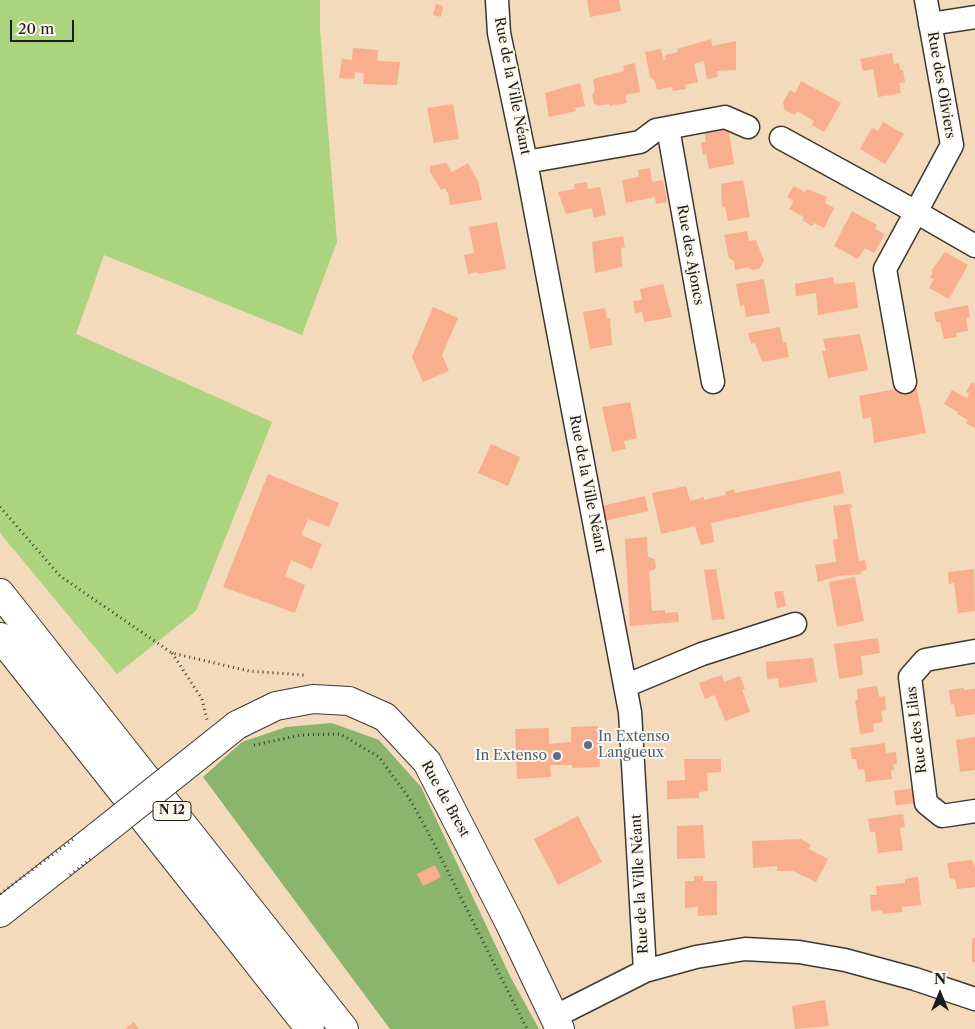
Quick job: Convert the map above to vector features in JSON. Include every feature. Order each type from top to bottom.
[{"type":"main road","name":"N 12","points":[[0,593],[344,1029]]},
{"type":"main road","name":"N 12","points":[[0,637],[310,1029]]},
{"type":"main road","name":"Rue de Brest","points":[[0,912],[99,835],[244,736],[276,706],[313,699],[349,701],[385,717],[427,762],[509,922],[557,1023]]},
{"type":"street","name":"Rue des Oliviers","points":[[905,382],[885,269],[952,145],[926,0]]},
{"type":"street","name":"Rue de la Ville Néant","points":[[498,3],[499,33],[526,162],[630,712],[645,971]]},
{"type":"street","points":[[930,24],[975,17]]},
{"type":"street","points":[[526,162],[640,142],[656,130],[725,117],[748,127]]},
{"type":"street","name":"Rue des Ajoncs","points":[[668,128],[713,382]]},
{"type":"street","points":[[781,138],[975,246]]},
{"type":"street","points":[[625,686],[702,654],[795,624]]},
{"type":"street","name":"Rue des Lilas","points":[[975,651],[925,660],[910,677],[926,803],[942,816],[975,811]]},
{"type":"street","points":[[557,1023],[645,971],[696,957],[745,949],[798,952],[845,960],[915,978],[975,999]]},
{"type":"path","points":[[172,653],[202,699],[209,729]]},
{"type":"path","points":[[244,736],[340,734],[379,757],[409,798],[428,832],[527,1029]]},
{"type":"green space","points":[[0,0],[320,0],[320,30],[337,242],[302,335],[104,255],[76,334],[272,422],[196,611],[117,674],[0,533]]},
{"type":"green space","points":[[332,723],[379,740],[421,787],[510,976],[539,1029],[390,1029],[203,777],[242,742],[286,727]]},
{"type":"building","points":[[587,0],[619,0],[621,11],[590,17]]},
{"type":"building","points":[[436,4],[443,6],[441,17],[433,15]]},
{"type":"building","points":[[711,39],[712,46],[736,41],[736,70],[717,71],[718,77],[707,79],[704,61],[694,64],[698,82],[685,85],[686,89],[673,91],[672,87],[657,90],[655,81],[650,77],[645,52],[661,49],[663,60],[666,59],[665,55],[678,52],[677,49]]},
{"type":"building","points":[[353,48],[378,50],[377,60],[400,62],[397,85],[363,84],[364,73],[355,72],[354,79],[339,78],[342,59],[352,60]]},
{"type":"building","points":[[892,53],[894,64],[899,63],[900,70],[903,70],[905,82],[899,83],[901,93],[878,97],[873,69],[863,71],[860,59]]},
{"type":"building","points":[[635,63],[640,92],[625,95],[627,103],[598,106],[594,103],[592,95],[595,90],[593,79],[624,71],[623,66]]},
{"type":"building","points":[[801,81],[841,103],[824,132],[812,125],[814,121],[797,111],[795,115],[785,110],[783,103],[790,90],[795,93]]},
{"type":"building","points":[[580,83],[585,106],[575,108],[576,111],[549,117],[545,93]]},
{"type":"building","points":[[453,104],[459,139],[434,143],[427,108]]},
{"type":"building","points":[[883,122],[904,134],[885,164],[860,149],[872,128],[878,131]]},
{"type":"building","points":[[728,127],[734,164],[709,169],[706,154],[703,155],[701,143],[706,142],[704,131]]},
{"type":"building","points":[[446,163],[452,172],[468,163],[478,181],[482,200],[450,205],[445,188],[441,190],[430,172],[430,166]]},
{"type":"building","points":[[650,168],[652,182],[663,180],[667,202],[656,204],[655,197],[626,203],[622,180],[639,177],[638,170]]},
{"type":"building","points":[[743,180],[750,217],[728,221],[725,206],[722,207],[721,184]]},
{"type":"building","points":[[587,182],[588,189],[600,187],[606,215],[594,218],[592,208],[566,214],[558,192],[575,189],[574,184]]},
{"type":"building","points":[[794,186],[805,192],[807,189],[827,197],[825,203],[834,208],[824,228],[814,223],[812,226],[802,220],[804,217],[789,209],[794,201],[787,197]]},
{"type":"building","points":[[852,211],[877,225],[875,229],[885,234],[874,253],[865,248],[858,259],[834,246]]},
{"type":"building","points":[[497,222],[506,269],[468,274],[464,255],[474,253],[469,227]]},
{"type":"building","points":[[747,231],[749,241],[756,240],[764,261],[759,269],[752,270],[748,267],[735,270],[734,261],[729,258],[724,235]]},
{"type":"building","points":[[623,236],[625,247],[621,248],[622,267],[595,273],[592,242]]},
{"type":"building","points":[[945,252],[968,265],[949,299],[929,288],[934,279],[930,278],[933,272],[931,271]]},
{"type":"building","points":[[833,277],[834,284],[855,282],[858,308],[818,315],[816,293],[796,296],[795,284]]},
{"type":"building","points":[[764,279],[770,313],[746,317],[744,305],[740,306],[736,284]]},
{"type":"building","points":[[663,284],[672,317],[644,322],[642,312],[635,313],[633,301],[642,300],[640,289]]},
{"type":"building","points":[[968,305],[970,317],[966,318],[968,331],[956,333],[957,337],[944,339],[940,322],[936,322],[934,312]]},
{"type":"building","points":[[433,307],[458,318],[442,355],[449,371],[423,382],[412,357]]},
{"type":"building","points":[[605,308],[607,318],[610,318],[612,345],[590,349],[583,312]]},
{"type":"building","points":[[780,327],[783,343],[786,342],[789,357],[762,362],[755,343],[751,344],[748,333]]},
{"type":"building","points":[[860,334],[868,370],[828,378],[822,351],[826,351],[823,339]]},
{"type":"building","points":[[972,382],[975,384],[975,428],[966,423],[968,420],[957,414],[958,412],[944,404],[952,390],[967,398],[969,393],[966,392]]},
{"type":"building","points":[[916,385],[926,433],[874,443],[871,417],[863,419],[859,396]]},
{"type":"building","points":[[630,402],[637,438],[624,441],[626,449],[612,452],[602,407]]},
{"type":"building","points":[[491,444],[520,457],[508,486],[478,473]]},
{"type":"building","points":[[840,471],[844,493],[711,523],[714,542],[701,545],[695,526],[661,534],[652,493],[686,486],[690,501],[704,497],[704,500],[726,495],[725,492],[734,489],[735,493]]},
{"type":"building","points":[[268,474],[339,503],[329,527],[308,519],[301,535],[322,544],[312,569],[291,560],[285,576],[305,585],[295,613],[223,587]]},
{"type":"building","points":[[645,496],[648,511],[605,521],[602,506]]},
{"type":"building","points":[[850,504],[853,507],[850,508],[859,561],[865,560],[867,570],[861,571],[861,574],[838,576],[818,582],[815,565],[836,562],[833,540],[838,539],[833,506]]},
{"type":"building","points":[[647,537],[648,557],[655,559],[656,567],[654,570],[649,571],[652,611],[678,612],[679,622],[630,626],[625,539]]},
{"type":"building","points":[[716,569],[725,619],[712,620],[704,570]]},
{"type":"building","points":[[974,569],[975,611],[958,613],[954,583],[949,584],[948,572]]},
{"type":"building","points":[[855,577],[864,621],[837,627],[829,582]]},
{"type":"building","points":[[783,591],[786,606],[777,608],[774,592]]},
{"type":"building","points":[[878,638],[880,653],[861,656],[863,675],[839,679],[834,644]]},
{"type":"building","points":[[813,658],[817,682],[779,688],[778,678],[767,679],[766,662]]},
{"type":"building","points":[[722,675],[724,682],[740,676],[745,689],[742,690],[750,712],[725,721],[715,695],[705,699],[699,683]]},
{"type":"building","points":[[877,686],[879,697],[885,696],[886,709],[881,712],[883,722],[873,724],[874,732],[860,734],[855,700],[858,700],[857,689]]},
{"type":"building","points":[[963,688],[964,690],[975,689],[975,714],[956,717],[954,704],[951,705],[949,690]]},
{"type":"building","points":[[598,726],[600,767],[572,768],[572,765],[550,765],[551,777],[517,779],[515,729],[549,728],[549,744],[571,742],[571,727]]},
{"type":"building","points":[[975,737],[975,770],[960,772],[956,740]]},
{"type":"building","points":[[885,743],[886,753],[896,752],[897,764],[893,764],[894,770],[891,770],[892,779],[866,782],[864,769],[858,770],[856,759],[852,759],[850,748]]},
{"type":"building","points":[[684,759],[721,759],[721,772],[707,773],[708,791],[699,792],[699,798],[667,799],[667,781],[685,780]]},
{"type":"building","points":[[915,788],[917,803],[896,805],[894,791]]},
{"type":"building","points":[[903,814],[905,827],[900,828],[903,850],[878,853],[875,832],[870,832],[868,819]]},
{"type":"building","points":[[578,816],[602,862],[558,885],[534,839]]},
{"type":"building","points":[[703,825],[705,858],[677,859],[677,826]]},
{"type":"building","points":[[801,839],[811,845],[809,849],[828,859],[816,882],[793,871],[777,871],[777,866],[753,868],[752,841]]},
{"type":"building","points":[[972,860],[975,868],[975,887],[957,889],[955,878],[950,879],[947,863]]},
{"type":"building","points":[[435,865],[441,877],[423,886],[417,874]]},
{"type":"building","points":[[694,876],[703,876],[703,881],[717,881],[717,915],[698,916],[698,907],[685,908],[685,881],[694,881]]},
{"type":"building","points":[[918,877],[921,905],[902,907],[902,912],[883,914],[883,910],[871,911],[870,895],[877,895],[876,886],[905,883],[905,879]]},
{"type":"building","points":[[975,937],[975,962],[972,962],[972,939]]},
{"type":"building","points":[[825,1000],[829,1026],[795,1029],[792,1006]]},
{"type":"building","points":[[134,1022],[139,1029],[125,1029]]},
{"type":"place","name":"In Extenso Langueux","points":[[588,745]]},
{"type":"place","name":"In Extenso","points":[[557,756]]}]
